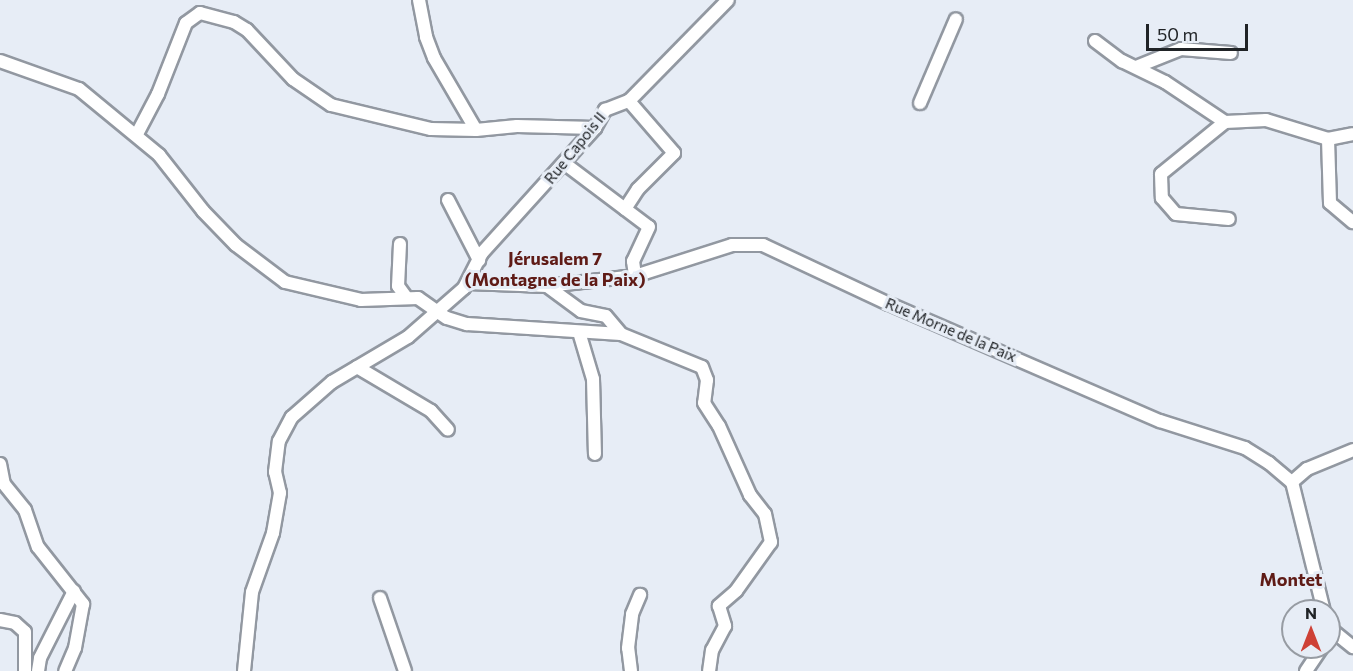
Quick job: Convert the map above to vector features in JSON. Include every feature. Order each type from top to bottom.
[{"type":"street","points":[[419,0],[434,58],[476,130]]},
{"type":"street","name":"Rue Capois II","points":[[244,671],[252,592],[273,533],[280,493],[275,472],[279,441],[292,417],[312,397],[408,337],[468,284],[479,260],[595,128],[604,110],[629,101],[728,0]]},
{"type":"street","points":[[137,134],[158,94],[186,23],[200,13],[234,22],[246,30],[293,79],[331,105],[431,129],[476,130],[517,126],[595,128]]},
{"type":"street","points":[[920,103],[956,19]]},
{"type":"street","points":[[1095,41],[1226,122],[1266,120],[1328,139],[1353,134]]},
{"type":"street","points":[[1136,67],[1181,48],[1231,53]]},
{"type":"street","points":[[0,61],[79,88],[137,134],[180,178],[202,211],[272,274],[285,282],[361,300],[406,297],[428,302],[436,310],[467,324],[621,334],[702,367],[707,380],[704,403],[719,426],[750,495],[765,514],[771,542],[736,591],[719,606],[725,626],[712,650],[709,671]]},
{"type":"street","points":[[625,209],[638,189],[674,153],[629,101]]},
{"type":"street","points":[[1226,122],[1161,174],[1162,198],[1176,214],[1229,219]]},
{"type":"street","points":[[1328,139],[1326,184],[1330,203],[1353,222]]},
{"type":"street","points":[[564,163],[649,227],[633,261],[635,276]]},
{"type":"street","points":[[448,200],[479,260]]},
{"type":"street","points":[[400,244],[398,286],[406,297]]},
{"type":"street","name":"Rue Morne de la Paix","points":[[468,284],[547,286],[635,276],[732,244],[763,244],[889,304],[1160,421],[1245,448],[1292,482]]},
{"type":"street","points":[[547,286],[581,311],[606,316],[621,334]]},
{"type":"street","points":[[579,332],[593,379],[595,454]]},
{"type":"street","points":[[357,367],[431,411],[448,430]]},
{"type":"street","points":[[1321,599],[1292,482],[1307,469],[1353,450]]},
{"type":"street","points":[[0,464],[4,484],[25,510],[38,547],[83,604],[75,648],[65,671]]},
{"type":"street","points":[[38,671],[40,658],[74,591]]},
{"type":"street","points":[[632,671],[628,648],[632,614],[640,595]]},
{"type":"street","points":[[380,598],[405,671]]},
{"type":"street","points":[[0,620],[15,623],[25,632],[25,671]]},
{"type":"district","name":"Jérusalem 7 (Montagne de la Paix)","points":[[555,269]]},
{"type":"district","name":"Montet","points":[[1291,579]]}]
